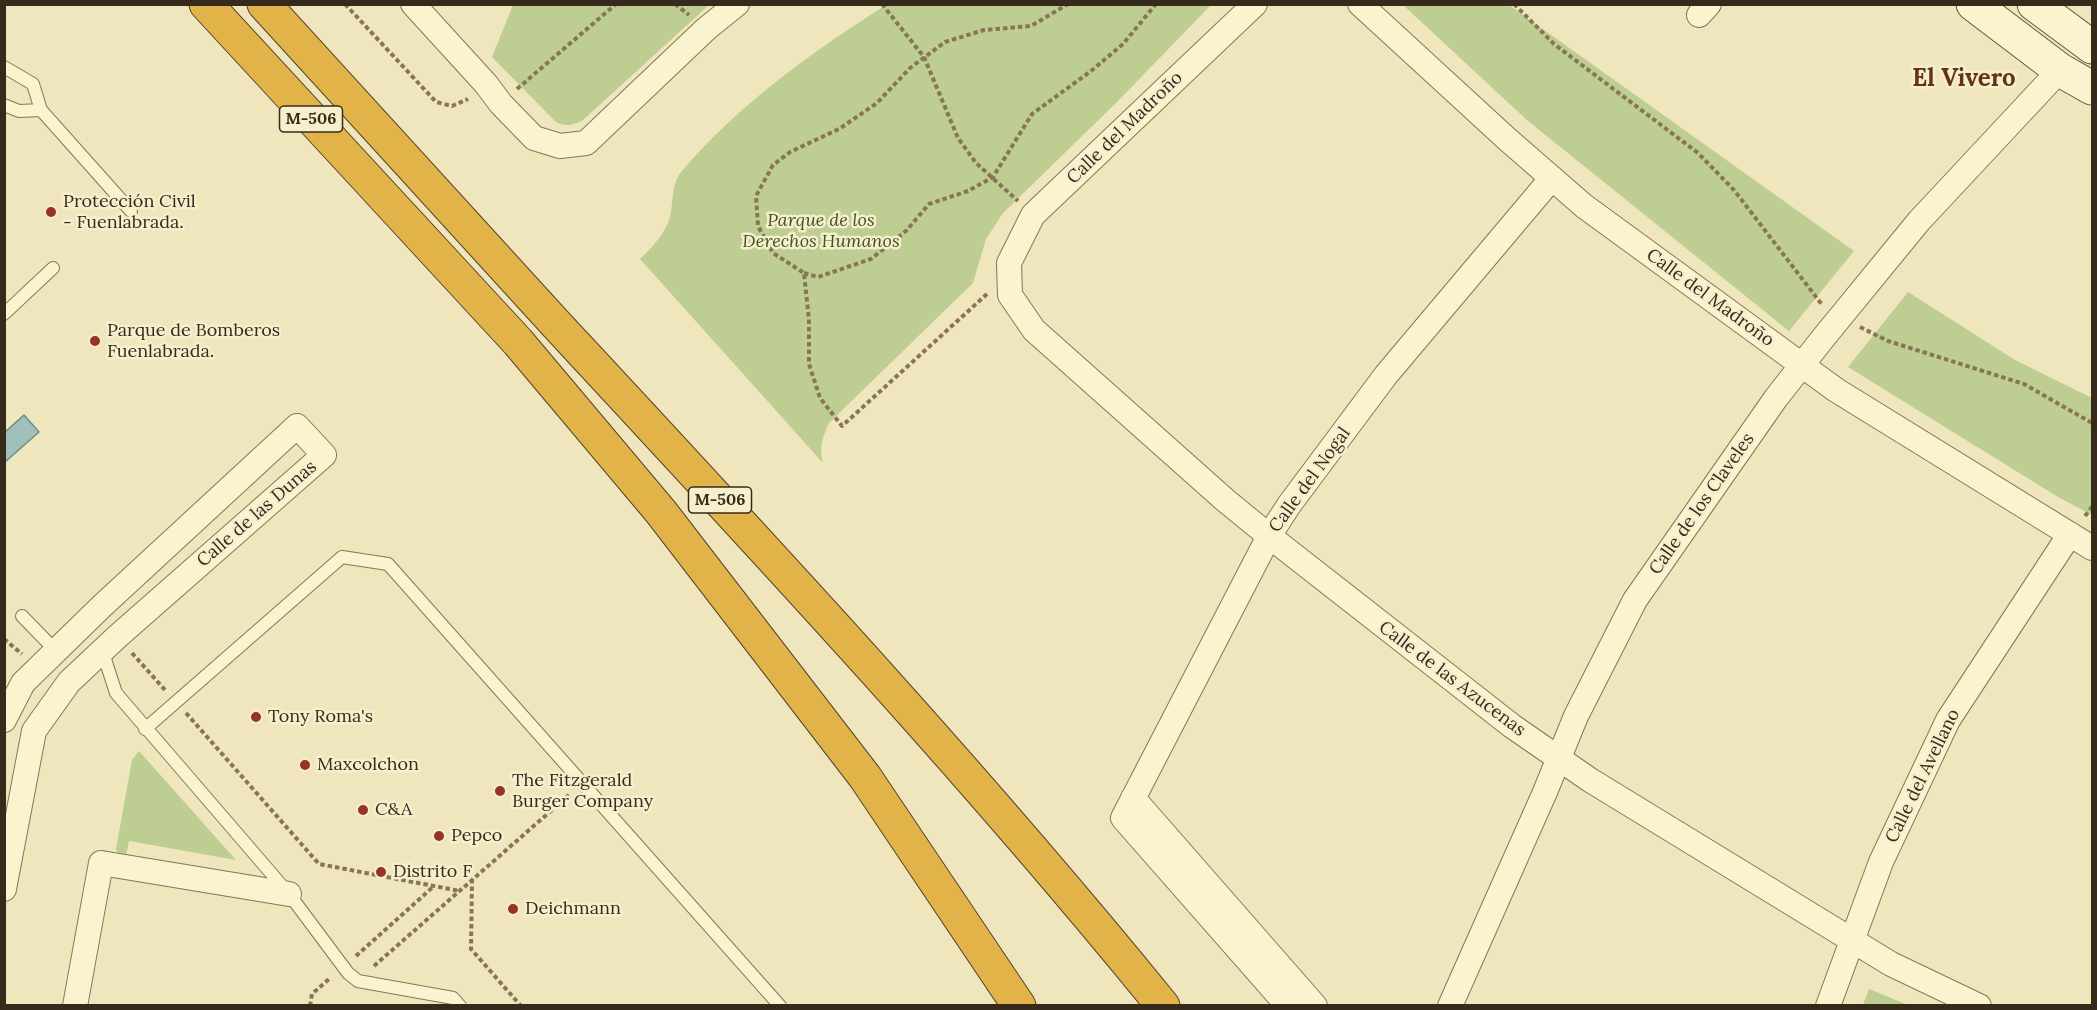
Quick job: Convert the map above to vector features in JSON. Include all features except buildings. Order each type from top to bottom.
[{"type":"highway","points":[[190,4],[258,62]]},
{"type":"highway","name":"M-506","points":[[206,4],[518,342],[661,512],[865,777],[1018,1005]]},
{"type":"highway","name":"M-506","points":[[264,4],[553,321],[772,556],[1086,910],[1163,1005]]},
{"type":"main road","points":[[1973,4],[2060,69],[2092,88]]},
{"type":"main road","points":[[2034,4],[2090,40]]},
{"type":"street","points":[[413,4],[534,138],[560,146],[586,143],[706,29],[737,4]]},
{"type":"street","name":"Calle del Madroño","points":[[1009,268],[1033,215],[1255,4]]},
{"type":"street","name":"Calle del Madroño","points":[[1360,4],[1584,206],[1836,390],[2092,548]]},
{"type":"street","name":"Calle de los Claveles","points":[[1450,1005],[1576,716],[1635,600],[1776,398],[1839,318],[1919,221],[2060,69]]},
{"type":"street","name":"Calle del Nogal","points":[[1128,808],[1269,536],[1289,505],[1386,375],[1552,178]]},
{"type":"street","name":"Calle de las Azucenas","points":[[1009,268],[1010,295],[1034,330],[1269,536],[1512,726],[1590,780],[1891,964],[1978,1005]]},
{"type":"street","name":"Calle de las Dunas","points":[[4,720],[23,683],[297,426],[324,455],[110,643],[69,682],[34,731],[4,889]]},
{"type":"street","name":"Calle del Avellano","points":[[1828,1005],[1881,862],[1948,720],[2070,534]]},
{"type":"street","points":[[1128,808],[1288,1005]]},
{"type":"street","points":[[1128,808],[1315,1005]]},
{"type":"street","points":[[75,1005],[101,863],[289,894]]},
{"type":"lane","points":[[4,67],[33,84],[41,110],[131,211]]},
{"type":"lane","points":[[4,105],[19,111],[41,110]]},
{"type":"lane","points":[[4,314],[53,268]]},
{"type":"lane","points":[[145,729],[342,557],[388,564],[780,1005]]},
{"type":"lane","points":[[22,616],[56,651]]},
{"type":"lane","points":[[110,643],[117,693],[145,729],[289,894],[357,980],[453,998],[459,1005]]},
{"type":"path","points":[[345,4],[436,102],[452,106],[470,99],[486,84]]},
{"type":"path","points":[[501,104],[615,4]]},
{"type":"path","points":[[882,4],[924,57],[958,138],[976,163],[1033,215]]},
{"type":"path","points":[[1068,4],[1031,26],[984,30],[945,42],[910,68],[877,103],[840,129],[790,152],[773,165],[756,196],[758,226],[773,254],[804,273],[818,277],[871,259],[906,231],[929,204],[968,191],[993,177],[1032,114],[1091,72],[1123,44],[1156,4]]},
{"type":"path","points":[[1514,4],[1554,44],[1698,153],[1734,190],[1824,307],[1839,318],[1888,341],[2024,384],[2092,423]]},
{"type":"path","points":[[804,273],[809,320],[809,364],[820,398],[842,426],[1009,268]]},
{"type":"path","points":[[110,643],[176,702],[319,864],[459,891]]},
{"type":"path","points":[[357,980],[583,782]]},
{"type":"path","points":[[472,879],[471,949],[521,1005]]},
{"type":"path","points":[[310,1005],[312,994],[434,886]]},
{"type":"green space","points":[[513,4],[709,5],[582,121],[566,125],[556,122],[492,57]]},
{"type":"green space","name":"Parque de los Derechos Humanos","points":[[886,5],[1211,5],[1116,103],[1003,213],[986,239],[973,283],[829,423],[822,443],[823,463],[640,259],[659,238],[668,223],[678,177],[704,147],[752,101],[778,80],[831,41]]},
{"type":"green space","points":[[1403,5],[1509,5],[1854,251],[1789,331],[1528,121]]},
{"type":"green space","points":[[1908,292],[2015,360],[2092,398],[2092,515],[2058,497],[1848,367]]},
{"type":"green space","points":[[139,751],[236,860],[129,841],[126,856],[119,855],[116,849],[132,760]]},
{"type":"green space","points":[[1869,989],[1908,1005],[1863,1005]]},
{"type":"water","points":[[24,415],[39,432],[5,462],[5,432]]},
{"type":"place","name":"Protección Civil - Fuenlabrada.","points":[[51,212]]},
{"type":"place","name":"Parque de Bomberos Fuenlabrada.","points":[[95,341]]},
{"type":"place","name":"Tony Roma's","points":[[256,717]]},
{"type":"place","name":"Maxcolchon","points":[[305,765]]},
{"type":"place","name":"The Fitzgerald Burger Company","points":[[500,791]]},
{"type":"place","name":"C&A","points":[[363,810]]},
{"type":"place","name":"Pepco","points":[[439,836]]},
{"type":"place","name":"Distrito F","points":[[381,872]]},
{"type":"place","name":"Deichmann","points":[[513,909]]},
{"type":"district","name":"El Vivero","points":[[1964,79]]}]
